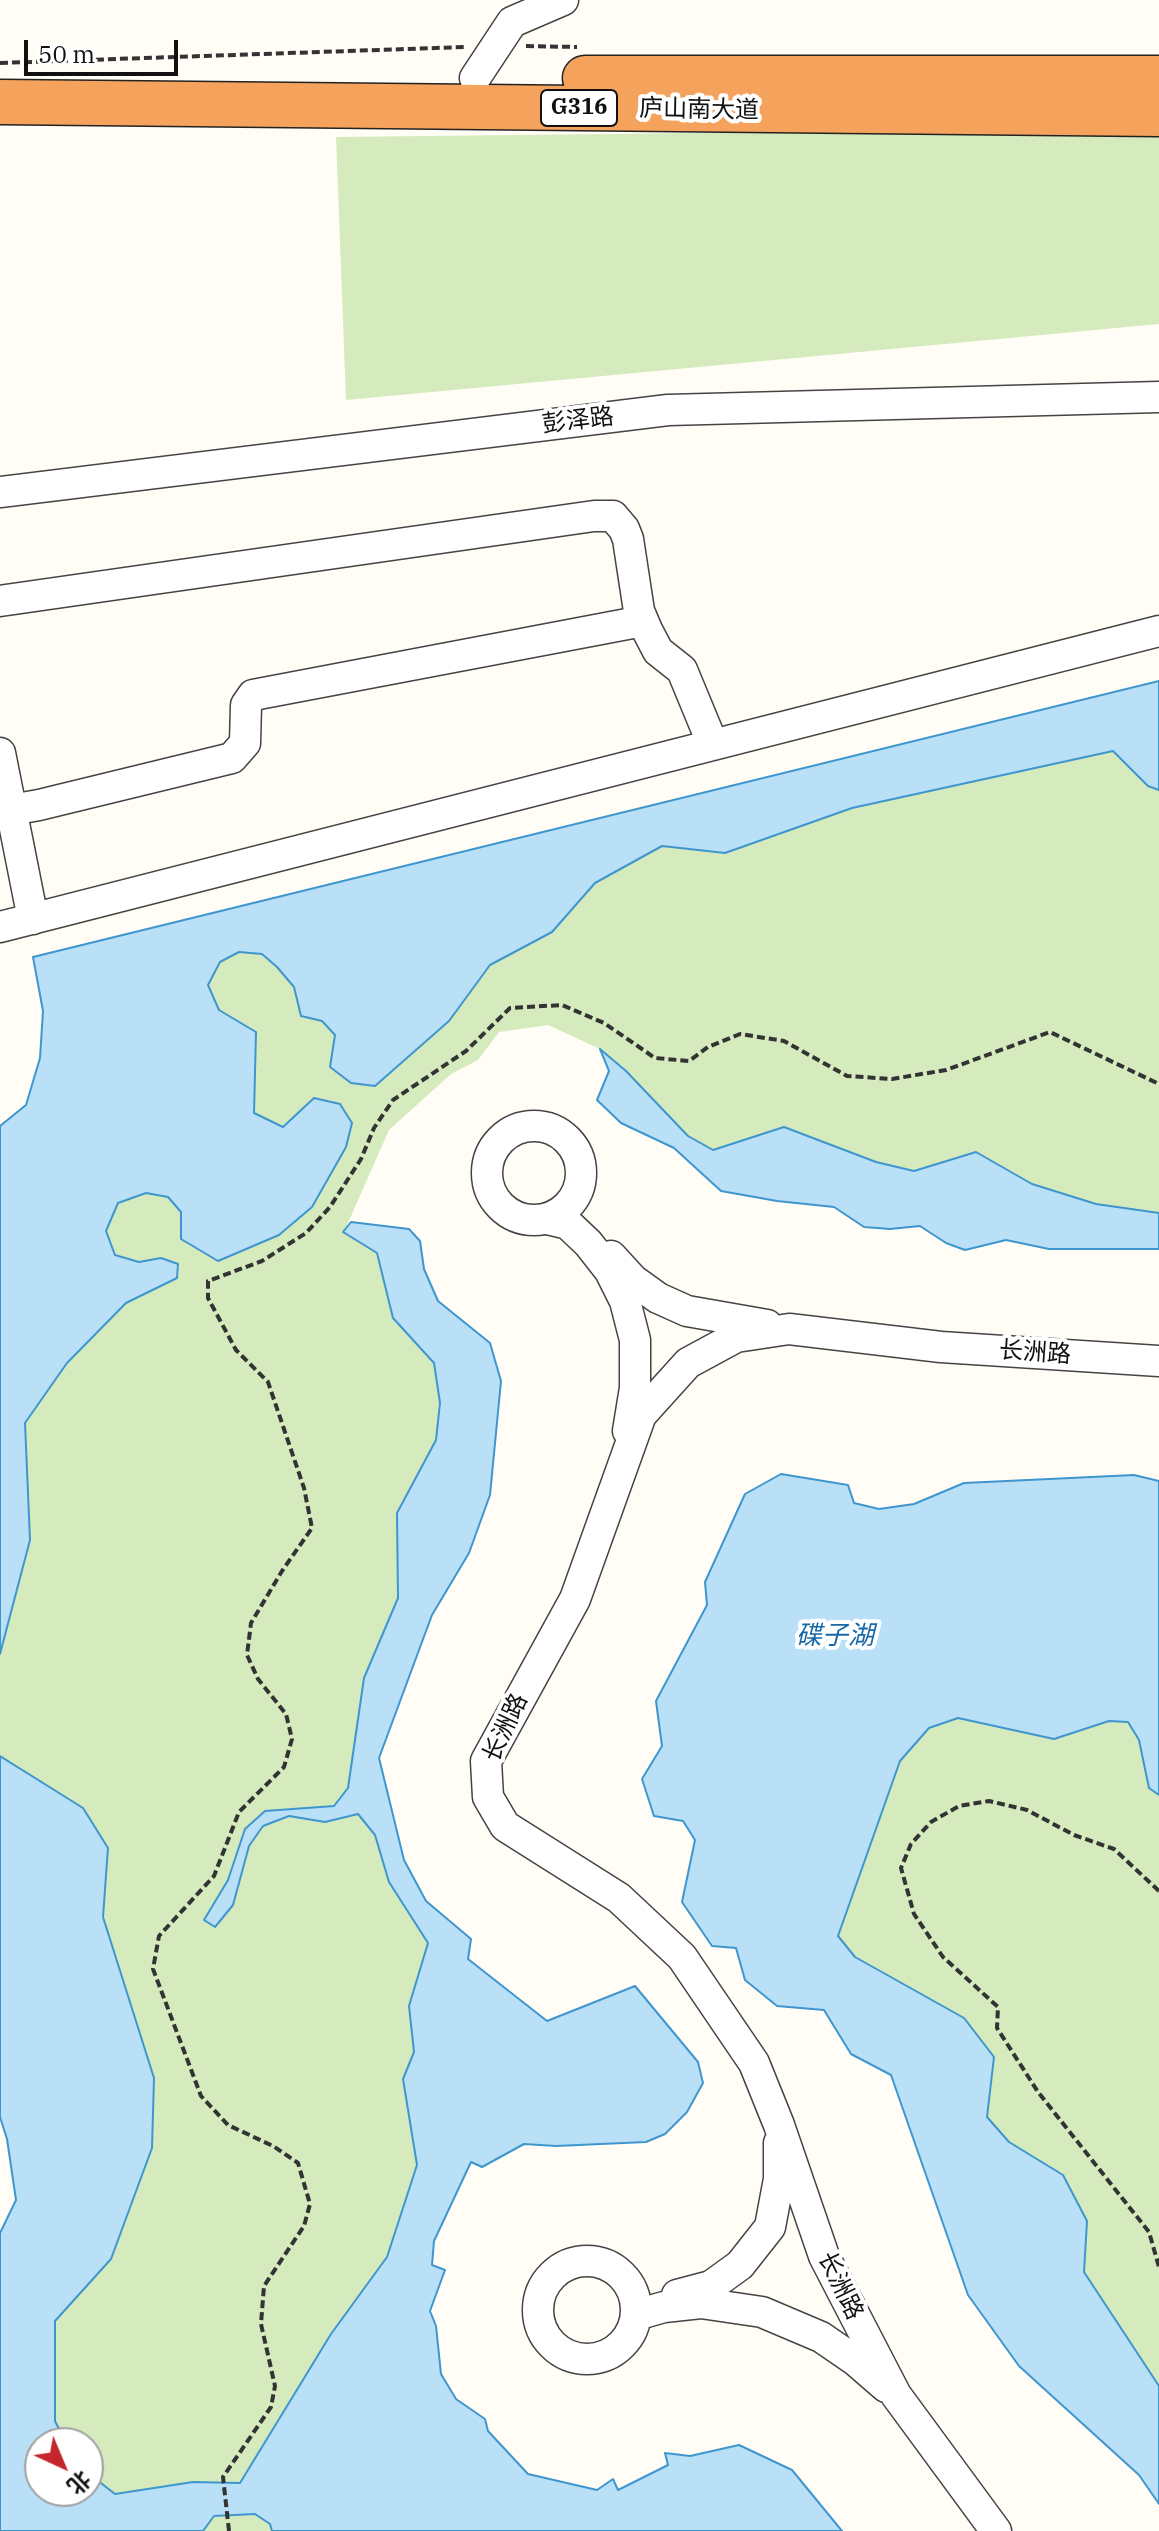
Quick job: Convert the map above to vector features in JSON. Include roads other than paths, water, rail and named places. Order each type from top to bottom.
[{"type":"highway","name":"庐山南大道","points":[[0,84],[475,78],[1159,78]]},
{"type":"highway","name":"庐山南大道","points":[[0,102],[1159,114]]},
{"type":"street","points":[[475,78],[512,22],[563,0]]},
{"type":"street","name":"彭泽路","points":[[0,492],[668,410],[1159,397]]},
{"type":"street","points":[[0,601],[594,516],[613,516],[628,539],[643,621],[658,651],[682,670],[713,745]]},
{"type":"street","points":[[6,811],[232,758],[245,743],[246,705],[253,695],[643,621]]},
{"type":"street","points":[[0,927],[1159,631]]},
{"type":"street","points":[[0,753],[6,811],[33,919]]},
{"type":"street","points":[[622,1467],[635,1388],[635,1340],[625,1301],[610,1271],[568,1224],[547,1219],[530,1221],[502,1209],[488,1188],[487,1162],[497,1141],[515,1128],[537,1125],[565,1136],[579,1155],[582,1171],[577,1192],[578,1211],[591,1234],[633,1280],[658,1298],[687,1311],[789,1329]]},
{"type":"street","points":[[547,1219],[569,1205],[577,1192]]},
{"type":"street","name":"长洲路","points":[[996,2531],[896,2395],[824,2256],[754,2063],[682,1957],[619,1898],[505,1826],[488,1797],[486,1761],[575,1599],[641,1415],[688,1363],[736,1337],[789,1329],[941,1347],[1159,1361]]},
{"type":"street","points":[[628,2282],[635,2297],[636,2315],[625,2341],[604,2356],[590,2359],[564,2353],[551,2343],[539,2321],[539,2303],[547,2281],[569,2264],[596,2262],[607,2265],[648,2297],[675,2296],[711,2286],[740,2265],[770,2227],[779,2179],[779,2125]]},
{"type":"street","points":[[636,2315],[664,2307],[701,2303],[762,2312],[821,2337],[856,2361],[896,2395]]},
{"type":"water","points":[[1159,681],[1159,790],[1148,786],[1113,751],[852,808],[725,853],[662,846],[595,883],[552,932],[490,965],[449,1021],[375,1086],[351,1083],[330,1067],[335,1035],[322,1021],[301,1016],[294,987],[262,954],[239,952],[220,962],[208,985],[219,1010],[256,1032],[254,1113],[283,1127],[314,1098],[340,1104],[352,1123],[346,1147],[312,1207],[279,1235],[218,1261],[181,1239],[181,1212],[168,1197],[146,1193],[118,1203],[106,1231],[115,1255],[139,1262],[161,1258],[178,1264],[177,1278],[126,1303],[67,1363],[25,1423],[30,1540],[0,1654],[0,1126],[26,1105],[40,1058],[43,1011],[33,957]]},
{"type":"water","points":[[600,1049],[626,1071],[688,1136],[713,1150],[784,1127],[876,1162],[914,1171],[976,1152],[1032,1184],[1096,1204],[1159,1213],[1159,1249],[1049,1249],[1006,1240],[965,1250],[946,1243],[920,1226],[890,1229],[864,1227],[834,1207],[721,1191],[674,1148],[621,1123],[597,1100],[609,1071]]},
{"type":"water","points":[[351,1222],[409,1229],[420,1241],[424,1269],[438,1301],[490,1343],[501,1381],[490,1495],[469,1553],[432,1615],[379,1758],[404,1860],[426,1901],[471,1939],[468,1959],[547,2021],[635,1986],[698,2062],[703,2083],[687,2112],[665,2134],[646,2142],[556,2146],[524,2144],[482,2167],[471,2162],[434,2241],[432,2265],[445,2270],[430,2311],[436,2326],[441,2374],[456,2399],[485,2419],[488,2431],[528,2474],[597,2490],[613,2479],[618,2490],[668,2465],[665,2453],[690,2456],[739,2445],[792,2470],[842,2531],[272,2531],[270,2524],[255,2514],[214,2516],[203,2531],[0,2531],[0,2233],[16,2200],[7,2139],[0,2117],[0,1756],[83,1808],[108,1848],[103,1917],[154,2078],[152,2148],[111,2259],[55,2321],[55,2421],[58,2427],[24,2427],[24,2507],[104,2507],[104,2485],[115,2494],[193,2482],[240,2483],[331,2334],[387,2257],[417,2165],[403,2079],[414,2052],[409,2006],[428,1943],[389,1882],[375,1835],[358,1814],[325,1822],[289,1816],[263,1826],[249,1846],[233,1905],[215,1927],[204,1920],[228,1880],[245,1829],[265,1811],[334,1806],[348,1788],[364,1678],[398,1598],[397,1513],[436,1440],[440,1403],[434,1363],[393,1318],[377,1253],[343,1232]]},
{"type":"water","name":"碟子湖","points":[[781,1474],[848,1485],[854,1503],[879,1509],[914,1504],[964,1483],[1134,1475],[1159,1481],[1159,1795],[1149,1788],[1139,1740],[1128,1722],[1109,1721],[1054,1739],[958,1718],[929,1728],[900,1761],[838,1936],[855,1957],[964,2018],[994,2057],[987,2117],[1009,2142],[1063,2175],[1087,2221],[1084,2272],[1159,2386],[1159,2504],[1139,2475],[1019,2366],[968,2295],[891,2075],[851,2054],[824,2010],[777,2006],[745,1980],[736,1948],[712,1946],[682,1902],[695,1840],[683,1821],[654,1816],[642,1779],[662,1746],[656,1701],[707,1605],[705,1582],[745,1494]]}]
